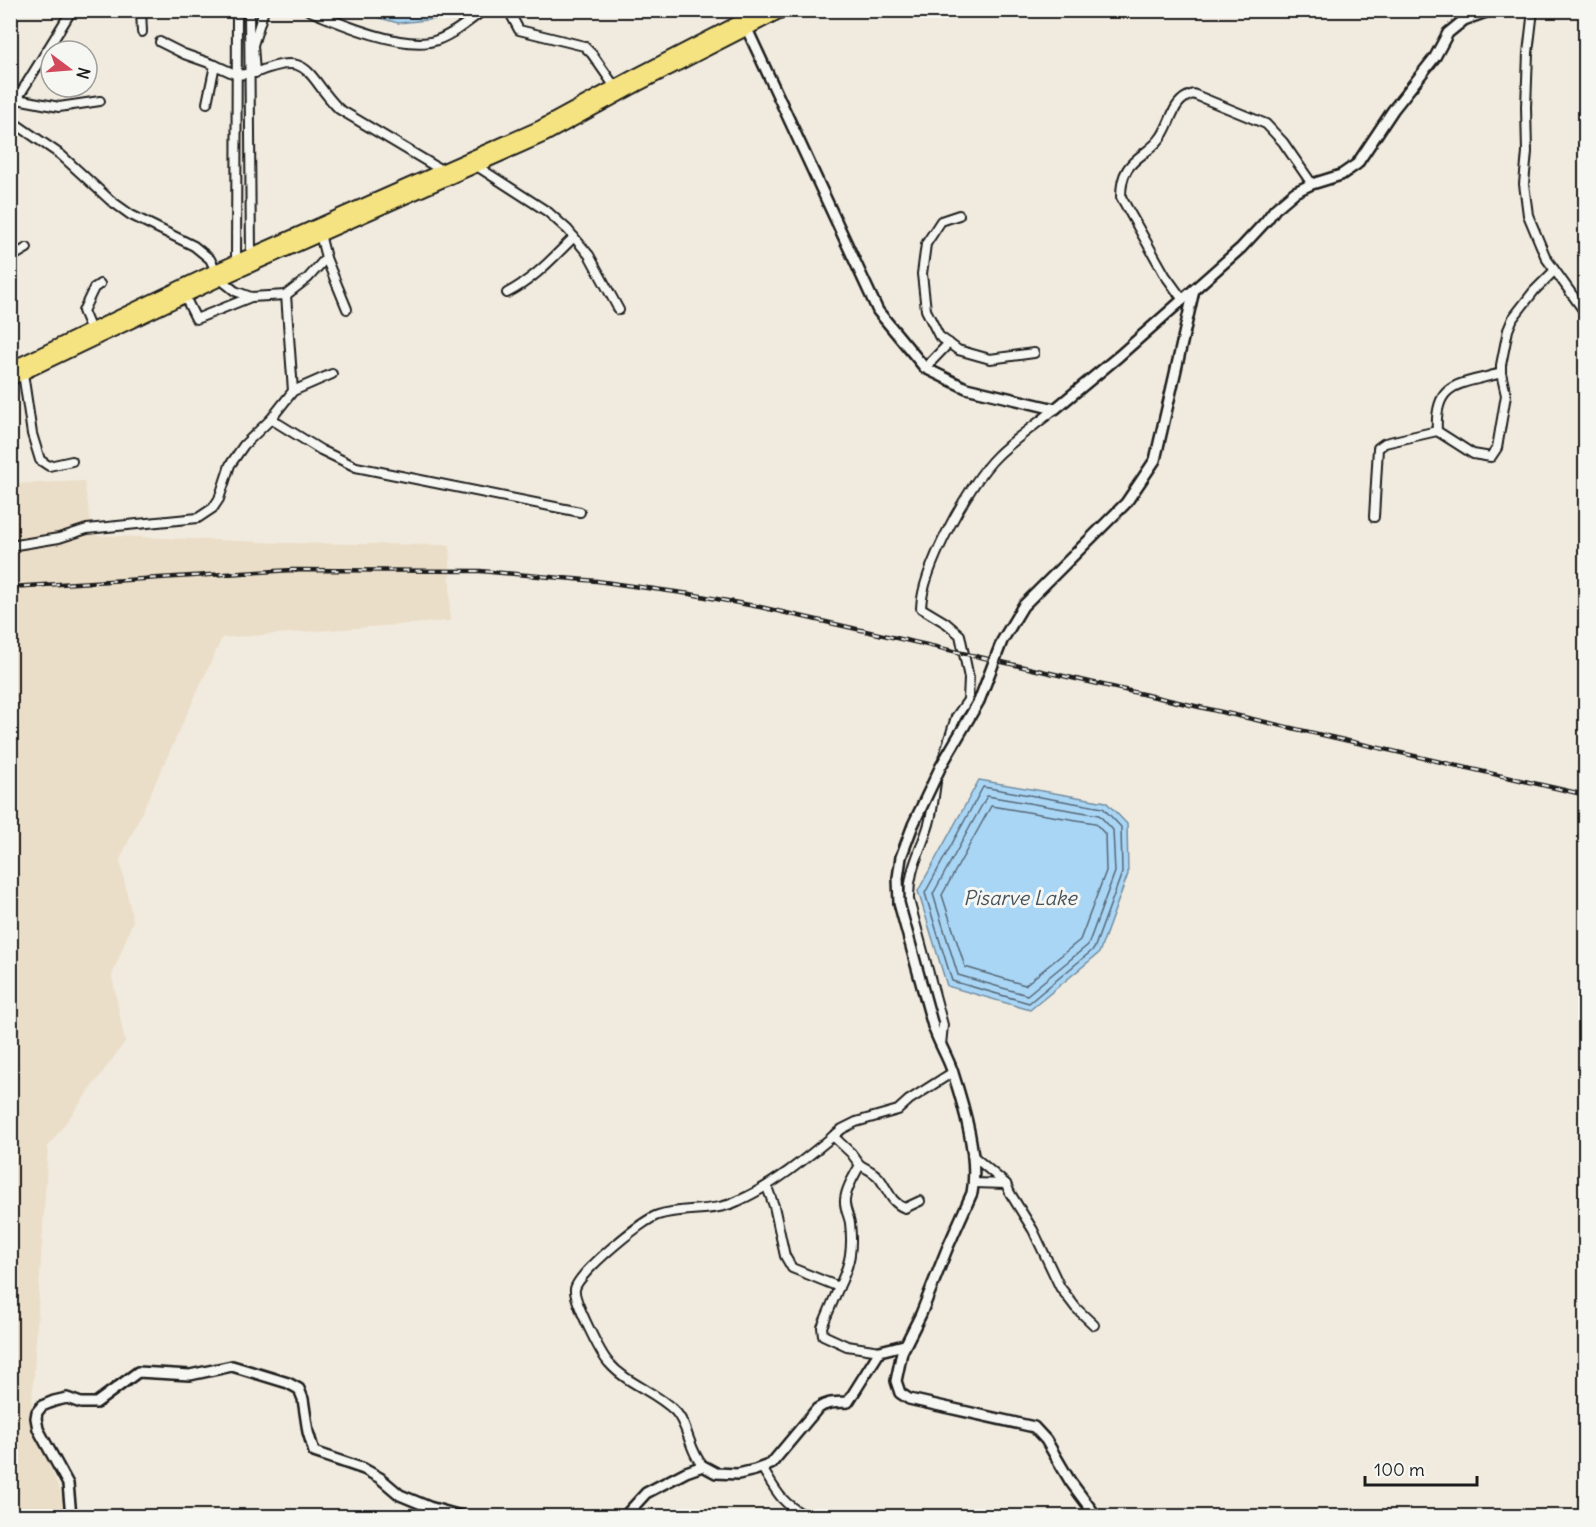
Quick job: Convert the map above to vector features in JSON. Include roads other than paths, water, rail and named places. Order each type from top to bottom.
[{"type":"highway","points":[[74,344],[91,330],[320,234],[402,194],[442,171],[474,163],[763,10]]},
{"type":"highway","points":[[10,379],[16,367],[184,295],[250,255],[545,135],[783,10]]},
{"type":"street","points":[[10,106],[17,99],[72,10]]},
{"type":"street","points":[[141,10],[142,32]]},
{"type":"street","points":[[236,262],[237,10]]},
{"type":"street","points":[[249,10],[252,73]]},
{"type":"street","points":[[250,255],[253,45],[264,10]]},
{"type":"street","points":[[308,10],[345,26],[408,43],[438,40],[484,10]]},
{"type":"street","points":[[941,1045],[944,1025],[909,900],[909,882],[929,823],[936,779],[956,717],[968,700],[969,678],[960,635],[946,623],[921,608],[922,595],[944,538],[976,479],[997,456],[1183,300],[1241,248],[1275,209],[1295,192],[1341,175],[1357,164],[1393,110],[1435,57],[1448,33],[1464,20],[1492,10]]},
{"type":"street","points":[[1533,10],[1528,53],[1527,152],[1524,184],[1528,215],[1546,258],[1586,314]]},
{"type":"street","points":[[509,11],[519,30],[584,46],[615,87]]},
{"type":"street","points":[[747,29],[878,311],[925,368],[966,388],[1054,410]]},
{"type":"street","points":[[160,42],[237,75],[252,73],[275,64],[299,64],[316,79],[329,99],[339,109],[442,171]]},
{"type":"street","points":[[207,103],[214,65]]},
{"type":"street","points":[[1183,300],[1165,275],[1121,197],[1121,187],[1127,169],[1153,148],[1163,136],[1171,115],[1185,96],[1194,94],[1266,124],[1283,142],[1312,184]]},
{"type":"street","points":[[17,99],[59,107],[100,101]]},
{"type":"street","points":[[10,120],[61,155],[110,201],[194,246],[210,259],[218,275],[235,291],[250,297]]},
{"type":"street","points":[[474,163],[548,212],[574,237],[589,255],[619,310]]},
{"type":"street","points":[[959,215],[941,221],[926,244],[922,274],[926,310],[939,336],[958,350],[990,359],[1034,352]]},
{"type":"street","points":[[320,234],[326,258],[347,309]]},
{"type":"street","points":[[507,293],[523,285],[540,272],[574,237]]},
{"type":"street","points":[[10,258],[27,248]]},
{"type":"street","points":[[184,295],[196,319],[250,297],[286,295],[308,278],[326,258]]},
{"type":"street","points":[[1374,517],[1378,448],[1384,443],[1437,431],[1473,454],[1491,458],[1494,456],[1506,395],[1501,373],[1503,350],[1513,318],[1534,291],[1554,271]]},
{"type":"street","points":[[91,330],[83,311],[94,288],[100,284]]},
{"type":"street","points":[[1096,1516],[1070,1481],[1046,1440],[1034,1427],[951,1407],[924,1404],[909,1399],[900,1392],[897,1381],[904,1345],[934,1285],[974,1183],[966,1120],[953,1072],[933,1026],[898,903],[898,878],[909,836],[941,765],[979,701],[1002,641],[1023,606],[1126,503],[1155,460],[1194,289]]},
{"type":"street","points":[[286,295],[293,391]]},
{"type":"street","points":[[925,368],[949,343]]},
{"type":"street","points":[[16,367],[40,460],[49,466],[72,461]]},
{"type":"street","points":[[1437,431],[1438,400],[1446,391],[1457,385],[1501,373]]},
{"type":"street","points":[[10,546],[59,538],[87,529],[198,518],[213,508],[219,499],[230,465],[244,445],[271,418],[293,391],[332,374]]},
{"type":"street","points":[[271,418],[328,454],[356,467],[580,512]]},
{"type":"street","points":[[880,1351],[848,1402],[824,1404],[771,1464],[738,1474],[716,1473],[703,1467],[692,1449],[676,1411],[624,1377],[608,1362],[575,1296],[575,1290],[577,1283],[589,1269],[617,1243],[657,1215],[718,1208],[737,1202],[767,1187],[842,1129],[856,1122],[898,1110],[953,1072]]},
{"type":"street","points":[[833,1136],[860,1166],[880,1178],[898,1206],[905,1208],[920,1201]]},
{"type":"street","points":[[972,1155],[1006,1184],[1034,1230],[1060,1287],[1076,1308],[1094,1325]]},
{"type":"street","points":[[860,1166],[844,1202],[850,1222],[850,1263],[822,1327],[823,1335],[847,1346],[880,1351],[904,1345]]},
{"type":"street","points":[[974,1183],[1006,1184]]},
{"type":"street","points":[[767,1187],[774,1206],[785,1256],[792,1268],[839,1287]]},
{"type":"street","points":[[71,1516],[68,1484],[38,1429],[37,1412],[42,1406],[67,1398],[81,1403],[96,1403],[138,1372],[190,1375],[232,1366],[288,1383],[299,1389],[314,1452],[364,1469],[380,1478],[400,1495],[429,1508],[462,1516]]},
{"type":"street","points":[[625,1516],[646,1493],[686,1472],[703,1467]]},
{"type":"street","points":[[762,1468],[781,1499],[806,1516]]},
{"type":"water","points":[[354,11],[453,11],[437,19],[398,23]]},
{"type":"water","name":"Pisarve Lake","points":[[979,780],[1106,802],[1127,824],[1128,874],[1099,953],[1030,1010],[947,986],[918,891]]},
{"type":"railway","points":[[10,587],[292,570],[480,571],[597,581],[690,594],[760,607],[1586,795]]}]
